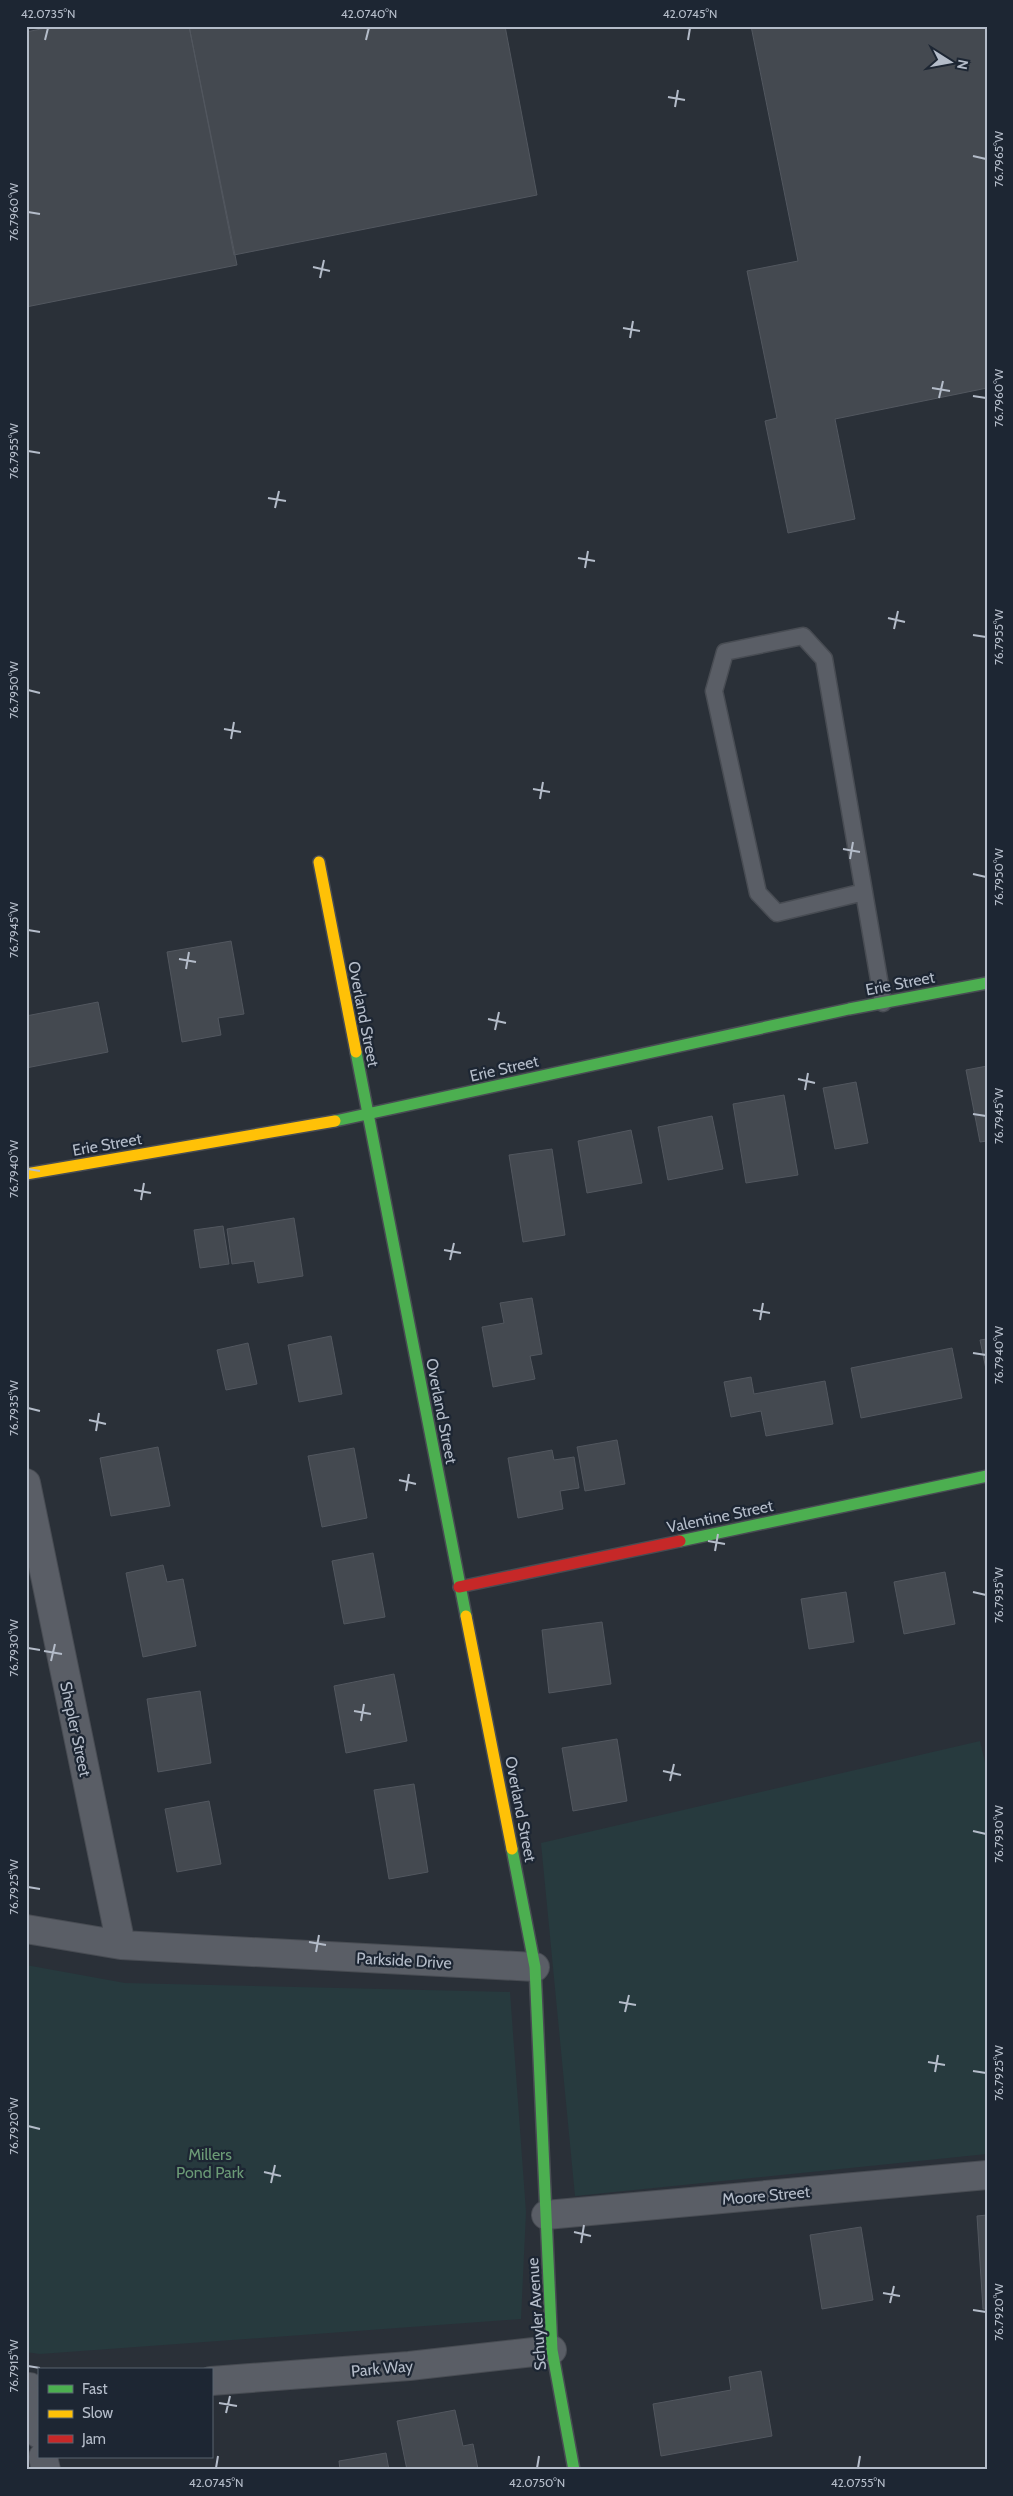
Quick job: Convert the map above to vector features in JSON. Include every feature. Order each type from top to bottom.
[{"type":"street","name":"Overland Street","points":[[319,862],[367,1116],[535,1966]]},
{"type":"street","name":"Erie Street","points":[[26,1174],[367,1116],[624,1057],[987,983]]},
{"type":"street","name":"Valentine Street","points":[[460,1587],[987,1476]]},
{"type":"street","name":"Shepler Street","points":[[26,1483],[121,1945]]},
{"type":"street","name":"Parkside Drive","points":[[26,1929],[121,1945],[535,1966]]},
{"type":"street","points":[[535,1966],[546,2214]]},
{"type":"street","name":"Moore Street","points":[[546,2214],[987,2175]]},
{"type":"street","name":"Schuyler Avenue","points":[[546,2214],[552,2350],[574,2470]]},
{"type":"street","name":"Park Way","points":[[212,2381],[409,2366],[552,2350]]},
{"type":"street","points":[[32,2387],[38,2427]]},
{"type":"lane","points":[[864,892],[777,913],[758,893],[714,691],[725,652],[803,636],[824,659],[864,892],[883,1003]]},
{"type":"green space","points":[[980,1741],[987,1771],[987,2154],[575,2196],[541,1843]]},
{"type":"green space","name":"Millers Pond Park","points":[[26,1965],[125,1983],[510,1992],[526,2212],[521,2319],[40,2354],[26,2352]]},
{"type":"building","points":[[56,26],[189,26],[237,265],[26,307],[26,32]]},
{"type":"building","points":[[189,26],[505,26],[537,195],[234,255]]},
{"type":"building","points":[[751,26],[987,26],[987,388],[835,419],[855,519],[788,533],[765,421],[777,418],[747,271],[798,261]]},
{"type":"building","points":[[231,941],[244,1014],[218,1018],[221,1035],[182,1042],[167,952]]},
{"type":"building","points":[[98,1002],[108,1052],[26,1068],[26,1016]]},
{"type":"building","points":[[987,1066],[987,1141],[980,1142],[966,1070]]},
{"type":"building","points":[[856,1082],[868,1143],[835,1149],[823,1088]]},
{"type":"building","points":[[784,1095],[798,1175],[746,1183],[733,1104]]},
{"type":"building","points":[[712,1116],[723,1169],[668,1180],[658,1127]]},
{"type":"building","points":[[631,1130],[642,1183],[587,1193],[578,1141]]},
{"type":"building","points":[[552,1149],[565,1235],[523,1242],[509,1155]]},
{"type":"building","points":[[294,1218],[303,1276],[258,1283],[254,1261],[232,1264],[227,1229]]},
{"type":"building","points":[[223,1226],[229,1264],[200,1268],[194,1230]]},
{"type":"building","points":[[532,1298],[542,1354],[530,1356],[535,1379],[493,1387],[482,1327],[504,1323],[500,1303]]},
{"type":"building","points":[[331,1336],[342,1394],[299,1402],[288,1345]]},
{"type":"building","points":[[987,1339],[987,1374],[980,1340]]},
{"type":"building","points":[[248,1343],[257,1384],[226,1390],[217,1350]]},
{"type":"building","points":[[952,1348],[962,1398],[861,1418],[851,1368]]},
{"type":"building","points":[[751,1377],[754,1394],[825,1381],[833,1424],[766,1436],[761,1411],[731,1417],[724,1382]]},
{"type":"building","points":[[617,1440],[625,1484],[585,1491],[577,1447]]},
{"type":"building","points":[[158,1447],[170,1506],[111,1516],[100,1458]]},
{"type":"building","points":[[354,1448],[367,1518],[322,1527],[308,1456]]},
{"type":"building","points":[[552,1450],[554,1460],[574,1457],[579,1488],[560,1491],[563,1509],[518,1518],[508,1458]]},
{"type":"building","points":[[373,1553],[385,1617],[344,1624],[332,1561]]},
{"type":"building","points":[[163,1565],[167,1582],[183,1579],[196,1646],[143,1657],[126,1573]]},
{"type":"building","points":[[945,1572],[955,1624],[904,1634],[894,1582]]},
{"type":"building","points":[[846,1592],[854,1642],[809,1649],[801,1599]]},
{"type":"building","points":[[602,1622],[611,1684],[549,1693],[542,1630]]},
{"type":"building","points":[[394,1674],[407,1741],[346,1753],[334,1686]]},
{"type":"building","points":[[200,1691],[211,1763],[158,1772],[147,1699]]},
{"type":"building","points":[[617,1739],[627,1801],[573,1811],[562,1748]]},
{"type":"building","points":[[414,1784],[428,1872],[389,1879],[374,1790]]},
{"type":"building","points":[[209,1801],[221,1864],[177,1872],[165,1809]]},
{"type":"building","points":[[987,2215],[987,2309],[983,2309],[977,2216]]},
{"type":"building","points":[[861,2227],[873,2300],[822,2309],[810,2235]]},
{"type":"building","points":[[761,2371],[772,2436],[661,2456],[653,2404],[731,2390],[729,2377]]},
{"type":"building","points":[[455,2410],[463,2446],[473,2444],[478,2469],[407,2470],[397,2421]]},
{"type":"building","points":[[386,2453],[389,2470],[340,2470],[339,2461]]},
{"type":"traffic: fast","points":[[335,1121],[849,1009],[987,983]]},
{"type":"traffic: fast","points":[[356,1052],[466,1616]]},
{"type":"traffic: fast","points":[[680,1541],[987,1476]]},
{"type":"traffic: fast","points":[[512,1849],[535,1967],[552,2350],[574,2470]]},
{"type":"traffic: slow","points":[[319,862],[356,1052]]},
{"type":"traffic: slow","points":[[26,1174],[335,1121]]},
{"type":"traffic: slow","points":[[466,1616],[512,1849]]},
{"type":"traffic: jam","points":[[459,1587],[680,1541]]}]
